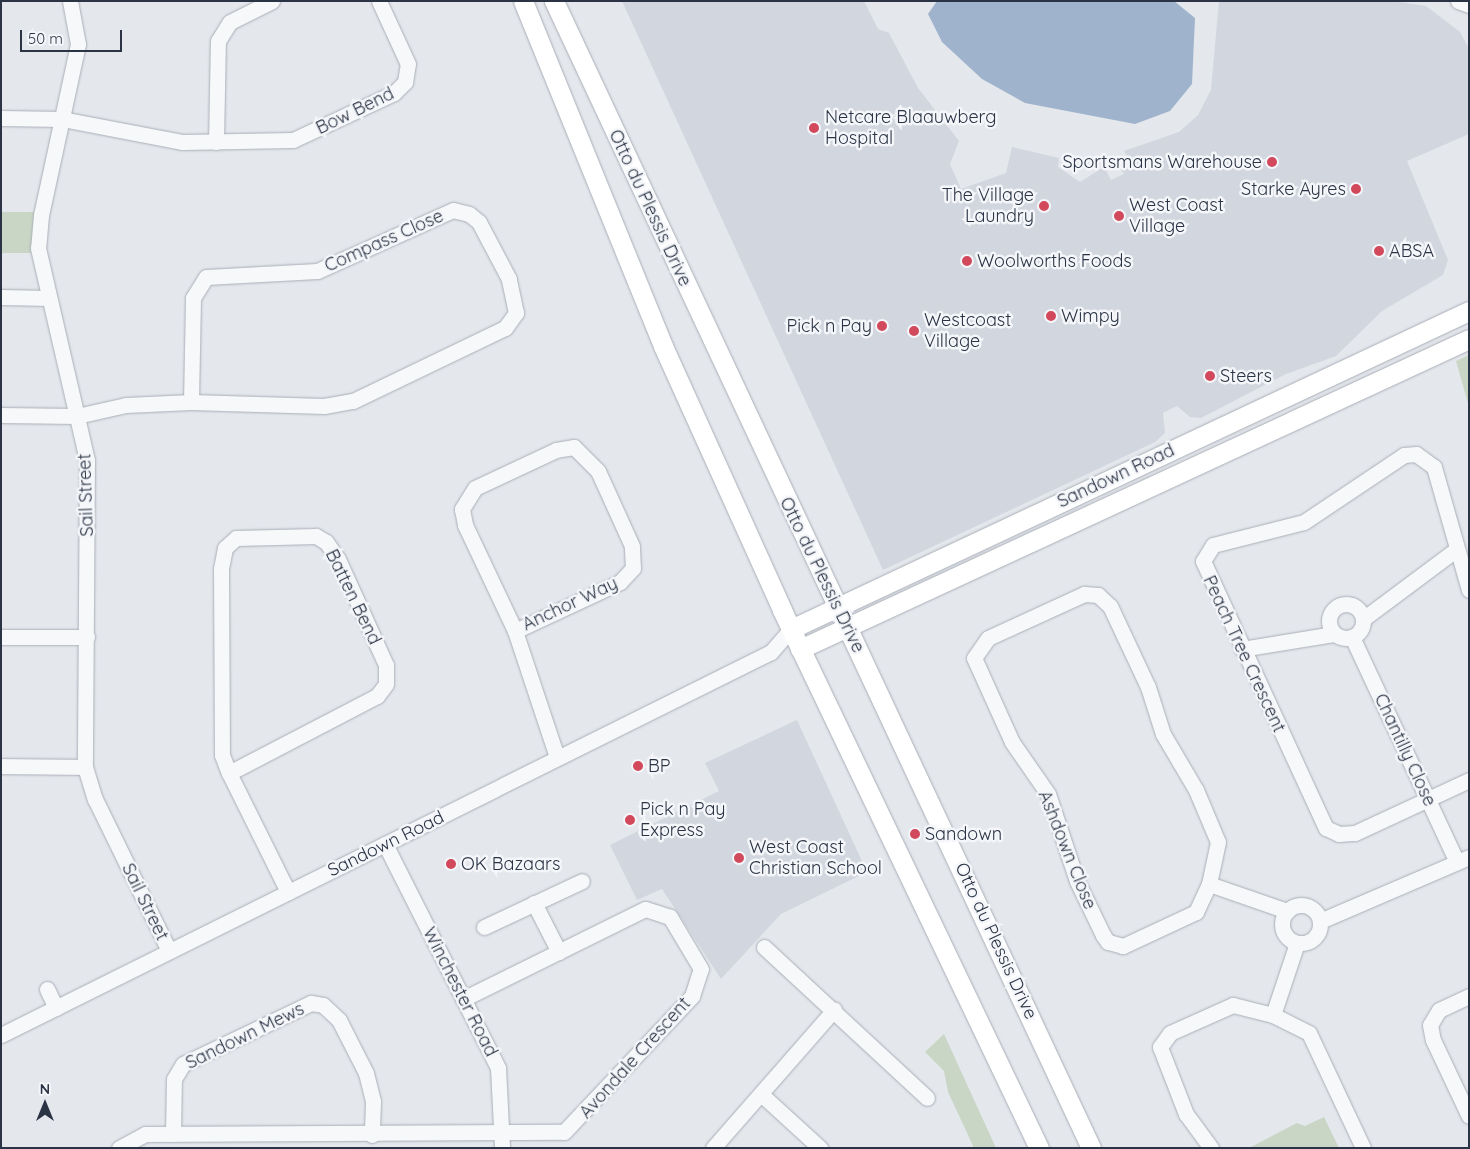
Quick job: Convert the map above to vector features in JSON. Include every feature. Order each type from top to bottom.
[{"type":"main road","name":"Otto du Plessis Drive","points":[[523,1],[660,338],[800,649],[1039,1148]]},
{"type":"main road","name":"Otto du Plessis Drive","points":[[554,1],[835,607],[1091,1148]]},
{"type":"main road","name":"Sandown Road","points":[[791,629],[1469,311]]},
{"type":"main road","name":"Sandown Road","points":[[800,649],[1469,339]]},
{"type":"street","name":"Sail Street","points":[[70,1],[78,44],[38,234],[49,298],[88,470],[85,767],[95,799],[169,951]]},
{"type":"street","points":[[216,142],[218,41],[230,22],[272,1]]},
{"type":"street","name":"Bow Bend","points":[[1,118],[62,119],[152,139],[216,142],[287,142],[398,90],[407,77],[408,64],[379,1]]},
{"type":"street","name":"Compass Close","points":[[1,415],[77,416],[126,405],[191,402],[324,406],[352,401],[505,328],[516,313],[509,279],[479,222],[469,214],[453,210],[317,271],[206,277],[193,298],[191,402]]},
{"type":"street","points":[[1,297],[49,298]]},
{"type":"street","name":"Anchor Way","points":[[515,631],[620,582],[634,564],[632,546],[598,471],[574,446],[556,450],[475,488],[463,500],[464,525],[515,631],[557,757]]},
{"type":"street","name":"Peach Tree Crescent","points":[[1469,590],[1434,467],[1421,454],[1404,455],[1304,522],[1208,548],[1203,567],[1326,828],[1339,834],[1355,833],[1469,780]]},
{"type":"street","name":"Batten Bend","points":[[229,773],[377,696],[386,684],[386,665],[338,559],[326,542],[316,536],[244,536],[230,542],[222,555],[220,744],[229,773],[288,892]]},
{"type":"street","points":[[1242,649],[1334,634],[1352,637],[1363,620],[1457,549]]},
{"type":"street","name":"Ashdown Close","points":[[1084,594],[1106,600],[1148,687],[1166,740],[1216,834],[1218,850],[1210,884],[1201,905],[1189,917],[1123,946],[1108,942],[1077,881],[1048,794],[1012,742],[978,671],[974,658],[980,645],[1084,594]]},
{"type":"street","points":[[1334,634],[1328,619],[1340,605],[1354,606],[1363,620]]},
{"type":"street","name":"Sandown Road","points":[[771,652],[791,629]]},
{"type":"street","points":[[1,637],[87,637]]},
{"type":"street","name":"Chantilly Close","points":[[1352,637],[1428,799],[1463,860]]},
{"type":"street","name":"Sandown Road","points":[[1,1035],[771,652],[800,649]]},
{"type":"street","points":[[1,766],[85,767]]},
{"type":"street","name":"Winchester Road","points":[[385,844],[500,1074],[502,1142]]},
{"type":"street","points":[[1297,943],[1311,940],[1320,921],[1463,860]]},
{"type":"street","points":[[484,927],[582,881]]},
{"type":"street","points":[[1210,884],[1287,911],[1307,906],[1320,921]]},
{"type":"street","points":[[534,904],[559,952]]},
{"type":"street","name":"Avondale Crescent","points":[[120,1148],[137,1136],[173,1134],[372,1135],[502,1142],[554,1134],[573,1126],[692,996],[701,977],[699,962],[670,917],[654,909],[640,910],[463,999]]},
{"type":"street","points":[[1287,911],[1283,930],[1297,943]]},
{"type":"street","points":[[1273,1015],[1297,943]]},
{"type":"street","points":[[764,947],[927,1098]]},
{"type":"street","points":[[47,989],[56,1008]]},
{"type":"street","points":[[1469,996],[1439,1010],[1430,1025],[1432,1040],[1469,1116]]},
{"type":"street","name":"Sandown Mews","points":[[173,1134],[174,1079],[183,1064],[311,1004],[323,1005],[339,1020],[366,1073],[373,1101],[372,1135]]},
{"type":"street","points":[[1211,1148],[1186,1114],[1160,1047],[1170,1033],[1233,1005],[1273,1015],[1309,1033],[1363,1148]]},
{"type":"street","points":[[713,1148],[794,1060],[834,1010]]},
{"type":"street","points":[[762,1095],[820,1148]]},
{"type":"shaded area","name":"West Coast Village","points":[[622,1],[864,1],[878,29],[889,33],[918,88],[959,141],[950,164],[961,189],[1006,173],[1012,147],[1059,158],[1058,167],[1080,182],[1104,167],[1111,180],[1124,174],[1121,170],[1132,165],[1124,151],[1179,132],[1198,115],[1211,90],[1219,1],[1392,1],[1426,6],[1460,32],[1469,49],[1469,134],[1407,161],[1448,260],[1443,275],[1382,311],[1336,356],[1286,374],[1201,418],[1190,417],[1177,406],[1163,413],[1165,433],[1155,442],[883,570]]},
{"type":"shaded area","name":"West Coast Christian School","points":[[797,720],[867,872],[781,914],[721,979],[662,889],[637,900],[610,845],[719,791],[705,763]]},
{"type":"green space","points":[[1,212],[35,212],[35,253],[1,253]]},
{"type":"green space","points":[[1469,355],[1469,407],[1456,361]]},
{"type":"green space","points":[[944,1034],[996,1148],[974,1148],[948,1092],[944,1071],[925,1052]]},
{"type":"green space","points":[[1324,1117],[1339,1148],[1249,1148],[1297,1123],[1305,1126]]},
{"type":"water","points":[[937,1],[1174,1],[1195,18],[1192,84],[1170,111],[1135,124],[1025,103],[982,79],[942,42],[928,14]]},
{"type":"place","name":"Netcare Blaauwberg Hospital","points":[[814,128]]},
{"type":"place","name":"Sportsmans Warehouse","points":[[1272,162]]},
{"type":"place","name":"Starke Ayres","points":[[1356,189]]},
{"type":"place","name":"The Village Laundry","points":[[1044,206]]},
{"type":"place","name":"West Coast Village","points":[[1119,216]]},
{"type":"place","name":"ABSA","points":[[1379,251]]},
{"type":"place","name":"Woolworths Foods","points":[[967,261]]},
{"type":"place","name":"Wimpy","points":[[1051,316]]},
{"type":"place","name":"Pick n Pay","points":[[882,326]]},
{"type":"place","name":"Westcoast Village","points":[[914,331]]},
{"type":"place","name":"Steers","points":[[1210,376]]},
{"type":"place","name":"BP","points":[[638,766]]},
{"type":"place","name":"Pick n Pay Express","points":[[630,820]]},
{"type":"place","name":"Sandown","points":[[915,834]]},
{"type":"place","name":"West Coast Christian School","points":[[739,858]]},
{"type":"place","name":"OK Bazaars","points":[[451,864]]}]
